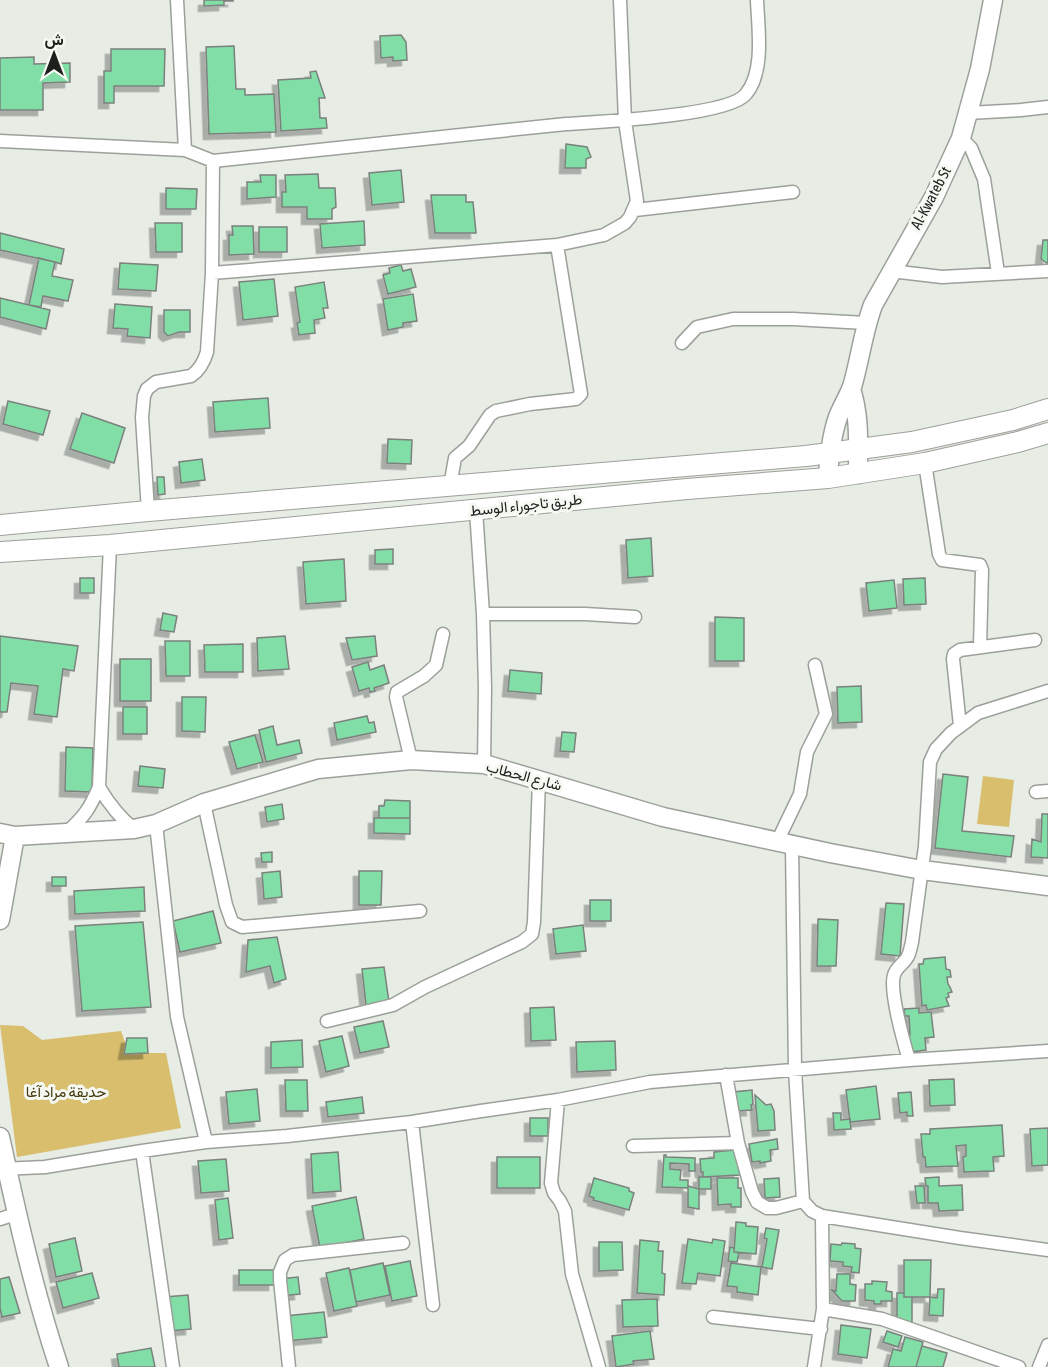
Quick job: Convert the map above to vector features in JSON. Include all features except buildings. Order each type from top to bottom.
[{"type":"main road","points":[[0,525],[830,453],[912,442],[1048,410]]},
{"type":"main road","name":"طريق تاجوراء الوسط","points":[[0,552],[110,545],[687,489],[828,478],[925,463],[1048,433]]},
{"type":"street","points":[[177,0],[185,150]]},
{"type":"street","points":[[212,273],[557,245],[604,235],[625,224],[635,210],[638,201],[625,121],[620,0]]},
{"type":"street","points":[[0,141],[185,150],[213,161],[554,125],[625,121],[718,108],[734,103],[745,95],[756,72],[759,54],[757,0]]},
{"type":"street","name":"Al-Kwateb St","points":[[851,389],[866,323],[873,305],[934,197],[961,138],[980,69],[993,0]]},
{"type":"street","points":[[968,112],[1048,107]]},
{"type":"street","points":[[961,138],[971,148],[984,179],[998,273]]},
{"type":"street","points":[[148,511],[142,417],[144,396],[147,389],[156,382],[191,376],[196,373],[205,361],[207,352],[212,273],[213,161]]},
{"type":"street","points":[[635,210],[793,192]]},
{"type":"street","points":[[450,486],[455,458],[469,446],[490,415],[496,411],[530,404],[580,397],[557,245]]},
{"type":"street","points":[[891,271],[942,277],[1048,271]]},
{"type":"street","points":[[682,344],[697,327],[733,319],[794,319],[866,323]]},
{"type":"street","points":[[851,389],[858,418],[858,474]]},
{"type":"street","points":[[828,478],[837,419],[851,389]]},
{"type":"street","points":[[925,463],[939,554],[942,560],[980,565],[982,570],[980,647]]},
{"type":"street","points":[[476,510],[483,614],[484,764]]},
{"type":"street","points":[[67,832],[82,819],[99,787],[110,545]]},
{"type":"street","points":[[483,614],[585,614],[635,617]]},
{"type":"street","points":[[411,760],[396,697],[397,692],[424,676],[436,665],[443,634]]},
{"type":"street","points":[[960,726],[954,654],[960,650],[1035,640]]},
{"type":"street","points":[[815,664],[826,714],[807,752],[800,794],[785,844],[803,1201],[812,1211],[822,1216],[1048,1250]]},
{"type":"street","points":[[909,1059],[901,1034],[893,977],[908,957],[912,942],[922,870],[930,762],[936,749],[960,726],[978,713],[1048,691]]},
{"type":"street","name":"شارع الحطاب","points":[[8,834],[134,829],[156,824],[204,804],[318,769],[411,760],[484,764],[663,817],[830,854],[922,870],[1048,886]]},
{"type":"street","points":[[327,1021],[393,1005],[425,987],[522,942],[532,934],[538,780]]},
{"type":"street","points":[[99,787],[107,802],[134,829]]},
{"type":"street","points":[[204,804],[226,905],[232,922],[242,927],[420,911]]},
{"type":"street","points":[[156,824],[177,1017],[206,1142]]},
{"type":"street","points":[[0,920],[8,834]]},
{"type":"street","points":[[3,1169],[45,1167],[206,1142],[287,1136],[412,1122],[558,1100],[650,1082],[909,1059],[1048,1051]]},
{"type":"street","points":[[726,1075],[738,1143],[752,1192],[760,1205],[766,1208],[776,1208],[803,1201]]},
{"type":"street","points":[[558,1100],[551,1183],[565,1211],[573,1274],[599,1367]]},
{"type":"street","points":[[412,1122],[433,1305]]},
{"type":"street","points":[[0,1137],[8,1216],[59,1367]]},
{"type":"street","points":[[633,1146],[738,1143]]},
{"type":"street","points":[[142,1151],[173,1367]]},
{"type":"street","points":[[814,1367],[823,1309],[822,1216]]},
{"type":"street","points":[[289,1367],[280,1280],[280,1272],[285,1260],[293,1255],[403,1243]]},
{"type":"street","points":[[823,1309],[882,1319],[1019,1367]]},
{"type":"street","points":[[713,1317],[821,1329]]},
{"type":"street","points":[[1039,1367],[1048,1345]]},
{"type":"green space","points":[[983,776],[1014,780],[1009,827],[977,824]]},
{"type":"green space","name":"حديقة مراد آغا","points":[[0,1025],[23,1026],[42,1040],[121,1031],[129,1053],[166,1053],[181,1128],[17,1157]]}]
